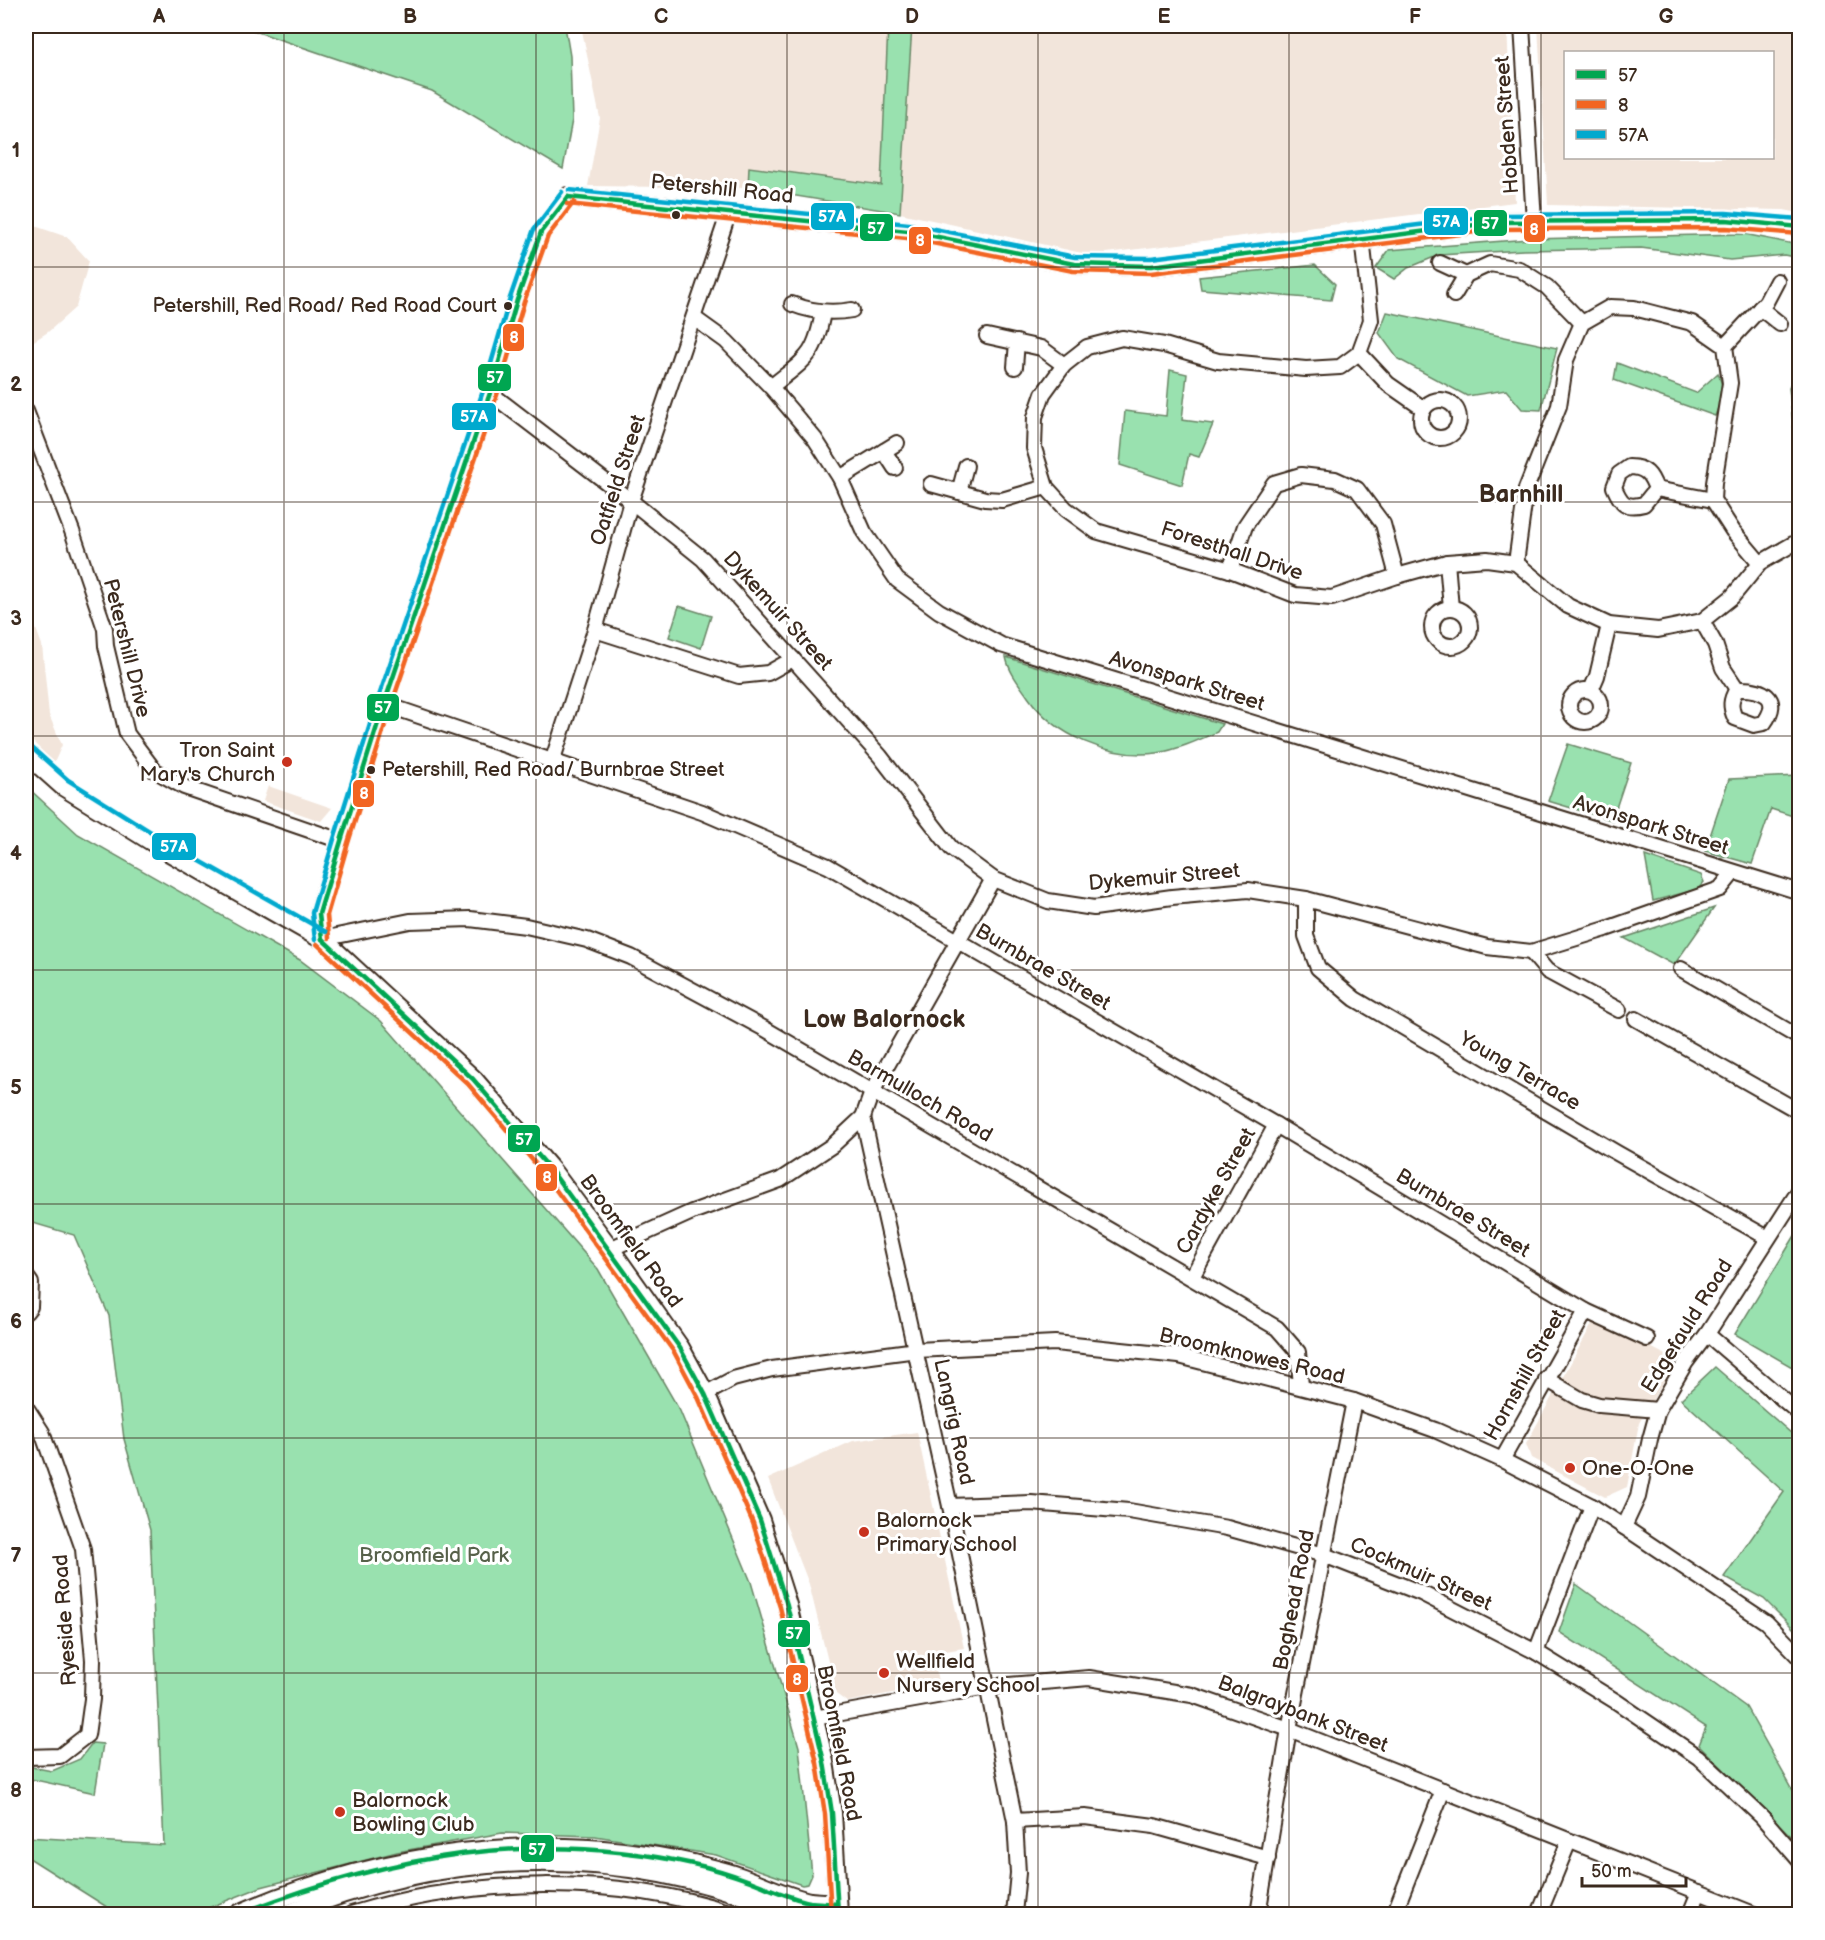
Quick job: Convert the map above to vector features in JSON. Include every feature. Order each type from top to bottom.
[{"type":"street","name":"Hobden Street","points":[[1522,26],[1534,221]]},
{"type":"street","name":"Petershill Road","points":[[490,393],[517,300],[541,232],[568,197],[908,231],[1074,264],[1151,266],[1499,222],[1726,220],[1800,227]]},
{"type":"street","name":"Oatfield Street","points":[[552,762],[595,630],[631,501],[729,212]]},
{"type":"street","points":[[1362,238],[1371,320],[1359,353],[1388,384],[1424,409]]},
{"type":"street","points":[[1440,263],[1466,275]]},
{"type":"street","points":[[1454,295],[1466,275],[1490,264],[1519,269],[1547,287],[1582,323]]},
{"type":"street","points":[[1725,346],[1760,308],[1777,281]]},
{"type":"street","points":[[792,304],[808,311],[835,313],[852,310]]},
{"type":"street","points":[[1760,563],[1733,531],[1713,501],[1730,383],[1725,346],[1692,323],[1634,308],[1610,307],[1582,323],[1566,360],[1559,406],[1526,489],[1516,563],[1568,606],[1609,625],[1658,630],[1702,621],[1732,597],[1760,563],[1800,540]]},
{"type":"street","points":[[1760,308],[1780,324]]},
{"type":"street","points":[[771,387],[810,355],[817,341],[823,312]]},
{"type":"street","name":"Avonspark Street","points":[[693,318],[726,341],[771,387],[815,439],[840,478],[864,532],[897,580],[939,610],[1001,645],[1800,892]]},
{"type":"street","points":[[987,336],[1041,348],[1064,364]]},
{"type":"street","name":"Foresthall Drive","points":[[1359,353],[1340,367],[1306,369],[1218,361],[1164,345],[1122,338],[1087,347],[1064,364],[1043,394],[1035,417],[1034,448],[1046,487],[1066,509],[1096,531],[1230,570],[1295,595],[1332,598],[1447,562],[1487,559],[1516,563]]},
{"type":"street","points":[[1015,367],[1017,342]]},
{"type":"street","name":"Dykemuir Street","points":[[490,393],[703,559],[880,756],[951,849],[993,879],[1047,901],[1094,908],[1172,897],[1248,890],[1306,899],[1487,947],[1532,952],[1720,889],[1733,873]]},
{"type":"street","points":[[322,939],[319,914],[341,841],[384,704],[490,393]]},
{"type":"street","name":"Petershill Drive","points":[[26,411],[72,531],[105,629],[106,646],[128,734],[154,770],[184,787],[341,841]]},
{"type":"street","points":[[840,478],[897,443]]},
{"type":"street","points":[[884,451],[895,468]]},
{"type":"street","points":[[959,492],[966,466]]},
{"type":"street","points":[[1230,570],[1245,525],[1274,483],[1301,476],[1335,479],[1358,489],[1383,524],[1397,576]]},
{"type":"street","points":[[931,484],[985,499],[1002,500],[1046,487]]},
{"type":"street","points":[[1656,489],[1713,501]]},
{"type":"street","points":[[1447,562],[1451,608]]},
{"type":"street","points":[[1702,621],[1715,644],[1722,668],[1737,689]]},
{"type":"street","points":[[1591,690],[1597,676],[1609,625]]},
{"type":"street","points":[[595,630],[739,676],[768,673],[793,659]]},
{"type":"street","name":"Burnbrae Street","points":[[384,704],[702,812],[828,866],[1276,1125],[1586,1311],[1647,1339]]},
{"type":"street","name":"Broomfield Road","points":[[26,753],[72,792],[166,850],[322,939],[473,1079],[551,1170],[680,1348],[705,1394],[760,1520],[787,1605],[824,1762],[831,1813],[837,1909]]},
{"type":"street","points":[[610,1249],[692,1212],[780,1180],[833,1145],[863,1117],[872,1092],[993,879]]},
{"type":"street","name":"Young Terrace","points":[[1306,899],[1306,936],[1318,968],[1355,999],[1617,1153],[1768,1238]]},
{"type":"street","name":"Barmulloch Road","points":[[322,939],[410,921],[470,920],[526,926],[587,940],[631,957],[713,1000],[1277,1328],[1298,1352],[1301,1386]]},
{"type":"street","points":[[1532,952],[1547,971],[1619,1010]]},
{"type":"street","points":[[1681,969],[1800,1038]]},
{"type":"street","points":[[1636,1019],[1800,1112]]},
{"type":"street","name":"Langrig Road","points":[[863,1117],[917,1350],[1015,1821],[1018,1873],[1014,1914]]},
{"type":"street","name":"Cardyke Street","points":[[1192,1277],[1276,1125]]},
{"type":"street","name":"Edgefauld Road","points":[[1623,1527],[1638,1497],[1658,1410],[1686,1362],[1707,1334],[1800,1189]]},
{"type":"street","points":[[26,1276],[31,1283],[30,1307],[26,1312]]},
{"type":"street","name":"Hornshill Street","points":[[1502,1460],[1586,1311]]},
{"type":"street","points":[[1707,1334],[1800,1414]]},
{"type":"street","name":"Broomknowes Road","points":[[705,1394],[733,1379],[772,1369],[917,1350],[1055,1343],[1179,1356],[1354,1401],[1435,1430],[1502,1460],[1592,1506],[1623,1527]]},
{"type":"street","points":[[1546,1379],[1582,1400],[1599,1405],[1658,1410]]},
{"type":"street","name":"Boghead Road","points":[[1258,1914],[1289,1729],[1354,1401]]},
{"type":"street","name":"Ryeside Road","points":[[26,1407],[42,1432],[83,1549],[93,1660],[92,1699],[87,1735],[60,1756],[26,1757]]},
{"type":"street","name":"Cockmuir Street","points":[[950,1506],[1031,1503],[1129,1511],[1227,1528],[1324,1555],[1421,1593],[1536,1652],[1698,1756],[1762,1816],[1800,1861]]},
{"type":"street","points":[[1536,1652],[1592,1506]]},
{"type":"street","points":[[1623,1527],[1766,1622],[1800,1656]]},
{"type":"street","name":"Balgraybank Street","points":[[814,1718],[987,1687],[1089,1678],[1192,1695],[1289,1729],[1754,1914]]},
{"type":"street","points":[[1394,1914],[1443,1790]]},
{"type":"street","points":[[1015,1821],[1085,1817],[1154,1826],[1268,1858]]},
{"type":"street","points":[[1539,1914],[1569,1841]]},
{"type":"street","points":[[288,1914],[330,1897],[380,1882],[509,1855],[573,1848],[635,1854],[681,1862],[736,1876],[837,1909]]},
{"type":"street","points":[[239,1914],[379,1868],[440,1855],[509,1855],[653,1872],[694,1880],[750,1896],[793,1914]]},
{"type":"street","points":[[509,1855],[513,1885]]},
{"type":"street","points":[[351,1914],[416,1897],[513,1885],[611,1888],[699,1902],[735,1914]]},
{"type":"street","points":[[1689,1914],[1699,1892]]},
{"type":"shaded area","points":[[581,26],[888,26],[881,185],[750,167],[748,188],[588,186],[600,118]]},
{"type":"shaded area","points":[[912,26],[1507,26],[1515,202],[1091,255],[900,213]]},
{"type":"shaded area","points":[[1538,26],[1799,26],[1799,213],[1784,210],[1548,205]]},
{"type":"shaded area","points":[[26,223],[67,237],[89,261],[76,307],[48,332],[26,346]]},
{"type":"shaded area","points":[[26,602],[42,645],[49,715],[62,745],[54,763],[26,735]]},
{"type":"shaded area","points":[[268,786],[332,808],[321,821],[263,801]]},
{"type":"shaded area","points":[[1595,1319],[1676,1360],[1639,1423],[1627,1487],[1605,1497],[1531,1458],[1526,1444]]},
{"type":"shaded area","name":"Balornock Primary School","points":[[917,1432],[964,1648],[934,1653],[938,1684],[847,1702],[836,1694],[809,1584],[768,1479],[853,1441]]},
{"type":"green space","points":[[240,26],[565,26],[570,56],[572,120],[563,169],[432,91]]},
{"type":"green space","points":[[888,26],[912,26],[900,213],[748,188],[749,167],[881,185]]},
{"type":"green space","points":[[1744,234],[1799,245],[1799,258],[1784,255],[1730,260],[1641,248],[1523,250],[1439,255],[1408,268],[1394,279],[1376,268],[1389,250],[1529,239]]},
{"type":"green space","points":[[1315,265],[1335,284],[1331,300],[1201,289],[1199,277]]},
{"type":"green space","points":[[1387,312],[1557,348],[1541,410],[1522,409],[1506,390],[1467,396],[1398,359],[1379,333]]},
{"type":"green space","points":[[1617,363],[1696,393],[1718,373],[1724,391],[1715,416],[1614,380]]},
{"type":"green space","points":[[1799,364],[1799,420],[1794,431],[1789,388]]},
{"type":"green space","points":[[1170,370],[1187,374],[1182,420],[1213,424],[1199,457],[1189,454],[1182,485],[1120,465],[1125,411],[1166,416]]},
{"type":"green space","points":[[679,606],[711,616],[701,648],[669,637]]},
{"type":"green space","points":[[1006,657],[1222,724],[1217,732],[1165,752],[1139,754],[1103,748],[1068,733],[1039,711],[1015,678]]},
{"type":"green space","points":[[1568,744],[1631,763],[1612,820],[1548,801]]},
{"type":"green space","points":[[1799,776],[1799,818],[1771,809],[1752,864],[1705,851],[1729,779]]},
{"type":"green space","name":"Broomfield Park","points":[[26,786],[78,834],[300,960],[381,1021],[598,1269],[680,1411],[751,1582],[799,1747],[812,1875],[808,1884],[802,1885],[716,1855],[595,1836],[502,1833],[397,1852],[261,1887],[193,1914],[110,1914],[110,1909],[26,1856],[26,1837],[164,1845],[150,1530],[124,1439],[109,1316],[74,1235],[26,1221]]},
{"type":"green space","points":[[1645,856],[1701,875],[1704,882],[1698,889],[1653,901]]},
{"type":"green space","points":[[1714,908],[1674,965],[1624,938]]},
{"type":"green space","points":[[1799,1229],[1799,1371],[1735,1334]]},
{"type":"green space","points":[[1715,1367],[1799,1440],[1799,1634],[1764,1599],[1724,1577],[1784,1492],[1681,1399]]},
{"type":"green space","points":[[1576,1584],[1746,1707],[1799,1801],[1799,1844],[1699,1745],[1706,1727],[1559,1632]]},
{"type":"green space","points":[[92,1743],[103,1744],[95,1793],[26,1778],[26,1766],[52,1771],[80,1759]]},
{"type":"transit line","name":"57A","points":[[569,190],[909,224],[1075,257],[1151,258],[1499,215],[1726,213],[1800,219]]},
{"type":"transit line","name":"57A","points":[[315,940],[312,913],[334,839],[377,702],[483,391],[510,298],[534,229],[562,192]]},
{"type":"transit line","name":"57","points":[[568,197],[908,231],[1074,264],[1151,266],[1499,222],[1726,220],[1800,227]]},
{"type":"transit line","name":"57","points":[[322,939],[319,914],[341,841],[384,704],[490,393],[517,300],[541,232],[568,197]]},
{"type":"transit line","name":"8","points":[[329,938],[327,915],[348,843],[391,706],[497,395],[524,302],[548,236],[574,202]]},
{"type":"transit line","name":"8","points":[[567,204],[907,238],[1073,271],[1151,273],[1500,229],[1726,228],[1799,234]]},
{"type":"transit line","name":"57A","points":[[31,747],[68,780],[170,844],[326,932]]},
{"type":"transit line","name":"57","points":[[322,939],[473,1079],[551,1170],[680,1348],[705,1394],[760,1520],[787,1605],[824,1762],[832,1813],[838,1914]]},
{"type":"transit line","name":"8","points":[[317,944],[468,1084],[545,1175],[674,1352],[698,1397],[753,1523],[780,1607],[817,1763],[825,1814],[831,1914]]},
{"type":"transit line","name":"57","points":[[239,1914],[295,1893],[351,1876],[407,1863],[463,1854],[519,1849],[576,1849],[634,1854],[693,1864],[743,1878],[802,1900],[837,1904]]},
{"type":"place","name":"Petershill, Red Road/ Red Road Court","points":[[508,306]]},
{"type":"place","name":"Tron Saint Mary's Church","points":[[287,762]]},
{"type":"place","name":"Petershill, Red Road/ Burnbrae Street","points":[[371,770]]},
{"type":"place","name":"One-O-One","points":[[1570,1468]]},
{"type":"place","name":"Balornock Primary School","points":[[864,1532]]},
{"type":"place","name":"Wellfield Nursery School","points":[[884,1673]]},
{"type":"place","name":"Balornock Bowling Club","points":[[340,1812]]},
{"type":"district","name":"Barnhill","points":[[1521,494]]},
{"type":"district","name":"Low Balornock","points":[[884,1019]]}]
